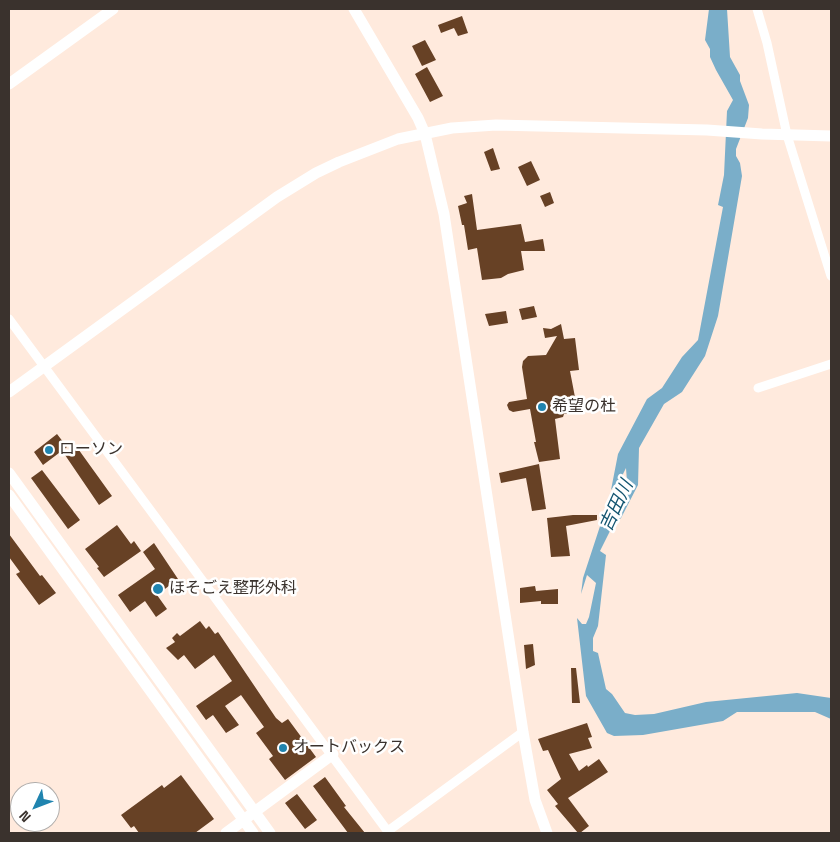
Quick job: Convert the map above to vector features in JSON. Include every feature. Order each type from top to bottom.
[{"type":"street","points":[[9,84],[113,9]]},
{"type":"street","points":[[354,9],[418,118],[424,134],[446,224],[523,732],[535,800],[547,833]]},
{"type":"street","points":[[757,9],[767,43],[787,135],[831,276]]},
{"type":"street","points":[[9,392],[277,197],[340,162],[398,139],[452,128],[496,125],[707,130],[831,136]]},
{"type":"street","points":[[9,319],[389,832],[523,732]]},
{"type":"street","points":[[758,388],[831,364]]},
{"type":"street","points":[[9,473],[270,833]]},
{"type":"street","points":[[9,495],[253,833]]},
{"type":"street","points":[[226,833],[332,754]]},
{"type":"water","name":"吉田川","points":[[709,9],[727,9],[730,57],[740,75],[740,81],[749,105],[748,118],[736,149],[736,156],[740,163],[742,176],[718,316],[705,356],[682,392],[664,404],[639,448],[638,485],[621,518],[613,525],[600,551],[606,555],[598,626],[593,638],[593,651],[598,653],[606,689],[612,694],[625,713],[635,715],[654,714],[706,702],[797,693],[831,698],[831,719],[815,712],[737,712],[723,721],[643,735],[614,736],[607,733],[586,696],[577,618],[582,624],[586,624],[589,617],[596,583],[587,575],[581,594],[583,578],[605,511],[616,509],[627,482],[626,468],[611,490],[618,454],[647,399],[662,388],[682,357],[698,340],[723,207],[718,205],[724,175],[727,111],[733,100],[716,70],[710,57],[710,49],[705,40]]},
{"type":"building","points":[[462,16],[468,33],[458,36],[454,28],[441,33],[438,25]]},
{"type":"building","points":[[425,40],[436,60],[422,66],[412,46]]},
{"type":"building","points":[[427,67],[443,96],[430,102],[415,74]]},
{"type":"building","points":[[493,148],[500,169],[491,171],[484,152]]},
{"type":"building","points":[[531,161],[540,180],[527,186],[518,167]]},
{"type":"building","points":[[550,192],[554,203],[545,207],[540,196]]},
{"type":"building","points":[[472,194],[477,230],[521,224],[525,242],[543,239],[545,251],[521,251],[524,270],[501,278],[482,280],[477,248],[468,250],[464,225],[462,225],[458,206],[467,203],[464,196]]},
{"type":"building","points":[[534,306],[537,317],[522,320],[519,309]]},
{"type":"building","points":[[506,311],[508,323],[489,326],[485,314]]},
{"type":"building","name":"希望の杜","points":[[561,324],[564,339],[575,338],[579,370],[570,371],[578,413],[564,414],[563,417],[555,419],[560,459],[539,462],[534,442],[536,442],[530,409],[513,412],[509,410],[507,405],[509,402],[527,399],[522,367],[523,361],[528,356],[546,355],[557,336],[545,338],[543,328],[551,329]]},
{"type":"building","points":[[57,434],[67,447],[43,465],[34,452]]},
{"type":"building","points":[[76,446],[112,496],[99,505],[65,455]]},
{"type":"building","points":[[539,464],[546,509],[532,511],[526,478],[501,483],[499,473]]},
{"type":"building","points":[[42,470],[80,520],[68,529],[31,478]]},
{"type":"building","points":[[597,515],[597,520],[566,526],[570,556],[551,557],[547,518]]},
{"type":"building","points":[[117,525],[131,544],[134,541],[141,551],[104,577],[85,549]]},
{"type":"building","points":[[9,534],[40,576],[42,575],[56,593],[39,605],[16,574],[20,572],[9,557]]},
{"type":"building","points":[[154,543],[178,579],[157,595],[167,609],[156,617],[145,601],[130,612],[118,595],[155,569],[143,552]]},
{"type":"building","points":[[535,586],[536,591],[558,589],[558,604],[541,604],[541,601],[520,603],[520,588]]},
{"type":"building","points":[[200,621],[206,629],[209,626],[215,634],[218,632],[276,718],[282,723],[288,719],[316,757],[285,780],[269,759],[273,756],[256,733],[264,727],[241,695],[225,706],[239,725],[226,733],[213,715],[206,720],[196,706],[232,681],[214,655],[195,669],[184,655],[178,660],[166,648],[175,642],[172,638],[177,633],[180,636]]},
{"type":"building","points":[[533,644],[535,665],[526,669],[524,645]]},
{"type":"building","points":[[571,668],[576,668],[580,703],[572,703]]},
{"type":"building","points":[[587,723],[592,737],[588,738],[592,748],[569,754],[579,771],[599,759],[608,772],[568,798],[589,826],[578,833],[555,806],[558,804],[547,790],[561,779],[548,750],[543,751],[538,739]]},
{"type":"building","points":[[181,775],[214,819],[195,833],[139,833],[134,826],[131,828],[121,815],[162,785],[164,788]]},
{"type":"building","points":[[325,777],[346,806],[344,807],[365,833],[348,833],[313,786]]},
{"type":"building","points":[[297,794],[317,820],[305,829],[285,803]]},
{"type":"place","name":"希望の杜","points":[[542,407]]},
{"type":"place","name":"ローソン","points":[[49,450]]},
{"type":"place","name":"ほそごえ整形外科","points":[[158,589]]},
{"type":"place","name":"オートバックス","points":[[283,748]]}]
